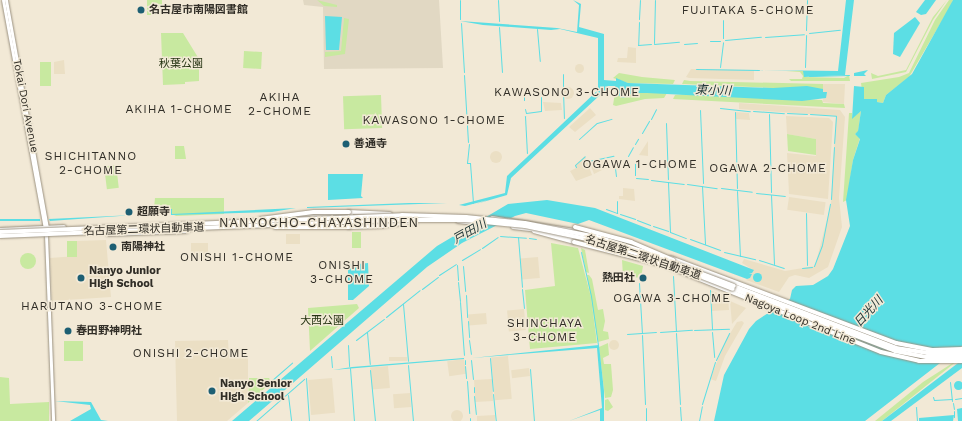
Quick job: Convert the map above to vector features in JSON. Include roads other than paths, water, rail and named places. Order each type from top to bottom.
[{"type":"highway","points":[[222,223],[314,212],[394,214]]},
{"type":"highway","name":"Nagoya Loop 2nd Line","points":[[0,231],[394,214],[477,216],[520,220],[616,239],[733,281],[896,343],[933,350],[962,349]]},
{"type":"highway","name":"名古屋第二環状自動車道","points":[[0,231],[402,215],[502,220],[597,237],[688,268],[883,344],[918,352],[962,353]]},
{"type":"highway","name":"名古屋第二環状自動車道","points":[[0,236],[421,219],[506,224],[610,245],[700,276],[895,351],[927,357],[962,357]]},
{"type":"highway","points":[[520,220],[575,227],[644,246],[688,268]]},
{"type":"highway","name":"Nagoya Loop 2nd Line","points":[[0,236],[46,230],[88,234],[418,221],[501,225],[586,241],[638,255],[881,352],[919,361],[962,361]]},
{"type":"highway","points":[[232,226],[349,227],[381,226],[418,221]]},
{"type":"highway","points":[[520,228],[612,250],[700,276]]},
{"type":"highway","points":[[0,231],[46,230]]},
{"type":"main road","name":"Tokai Dori Avenue","points":[[3,0],[46,230]]},
{"type":"main road","name":"Tokai Dori Avenue","points":[[6,0],[46,230],[53,421]]},
{"type":"water","name":"東小川","points":[[573,0],[581,4],[579,27],[604,34],[604,80],[616,81],[616,78],[628,83],[773,88],[807,86],[823,89],[823,92],[827,92],[826,98],[802,101],[633,93],[623,98],[616,94],[615,86],[608,86],[605,89],[607,93],[600,95],[511,178],[507,195],[476,204],[488,200],[465,206],[459,205],[505,193],[507,176],[598,90],[598,38],[560,29],[551,30],[483,25],[460,21],[557,28],[577,32],[579,5]]},
{"type":"water","points":[[846,0],[854,0],[845,75],[804,77],[803,71],[758,70],[838,71]]},
{"type":"water","points":[[925,0],[936,0],[926,14],[921,15],[916,12]]},
{"type":"water","name":"日光川","points":[[953,0],[962,0],[962,346],[865,421],[714,421],[724,375],[749,329],[756,321],[790,299],[792,290],[796,286],[813,285],[828,276],[833,269],[850,226],[846,200],[853,160],[860,139],[855,134],[858,131],[861,111],[852,119],[854,86],[864,87],[864,99],[877,99],[877,102],[883,103],[886,95],[912,74]]},
{"type":"water","points":[[325,16],[342,17],[339,50],[326,50]]},
{"type":"water","points":[[915,17],[920,23],[900,57],[893,54],[894,33]]},
{"type":"water","points":[[868,70],[864,74],[866,76],[854,76],[854,73]]},
{"type":"water","points":[[328,174],[363,174],[361,196],[363,198],[328,200]]},
{"type":"water","name":"戸田川","points":[[547,200],[595,208],[754,270],[752,273],[749,273],[752,274],[750,278],[747,279],[589,220],[578,224],[526,213],[515,216],[462,243],[427,267],[249,421],[232,421],[437,246],[508,204]]},
{"type":"water","points":[[447,203],[307,208],[307,207]]},
{"type":"water","points":[[296,208],[272,212],[171,215],[171,210],[154,209],[172,209],[172,214]]},
{"type":"water","points":[[134,215],[50,221],[49,219]]},
{"type":"water","points":[[0,219],[40,219],[40,221],[0,221]]},
{"type":"water","points":[[368,263],[369,286],[353,300],[348,300],[348,265]]},
{"type":"water","points":[[757,272],[762,277],[757,282],[752,277]]},
{"type":"water","points":[[599,345],[604,391],[604,421],[600,421],[600,410],[569,421],[602,408],[597,348],[472,358]]},
{"type":"water","points":[[464,359],[333,370],[352,367]]},
{"type":"water","points":[[962,360],[962,368],[891,421],[882,421]]},
{"type":"water","points":[[958,380],[963,385],[958,390],[953,385]]},
{"type":"water","points":[[55,401],[91,402],[101,420],[108,421],[70,421],[91,409],[90,405]]},
{"type":"water","points":[[962,408],[962,421],[958,421],[957,409]]},
{"type":"water","points":[[954,415],[953,421],[919,421],[919,418]]},
{"type":"waterway","points":[[460,0],[460,19]]},
{"type":"waterway","points":[[498,0],[499,21]]},
{"type":"waterway","points":[[639,19],[640,0]]},
{"type":"waterway","points":[[654,43],[655,0]]},
{"type":"waterway","points":[[806,30],[807,0]]},
{"type":"waterway","points":[[723,20],[723,38]]},
{"type":"waterway","points":[[639,22],[638,45],[651,44]]},
{"type":"waterway","points":[[461,23],[464,72]]},
{"type":"waterway","points":[[499,27],[502,72]]},
{"type":"waterway","points":[[537,29],[540,61]]},
{"type":"waterway","points":[[809,33],[840,30]]},
{"type":"waterway","points":[[765,37],[804,34]]},
{"type":"waterway","points":[[805,67],[806,35]]},
{"type":"waterway","points":[[725,40],[761,37]]},
{"type":"waterway","points":[[710,41],[720,41]]},
{"type":"waterway","points":[[654,44],[679,42]]},
{"type":"waterway","points":[[720,67],[723,42]]},
{"type":"waterway","points":[[684,44],[697,43]]},
{"type":"waterway","points":[[696,69],[759,70]]},
{"type":"waterway","points":[[563,74],[563,89]]},
{"type":"waterway","points":[[464,75],[468,142]]},
{"type":"waterway","points":[[809,76],[849,75]]},
{"type":"waterway","points":[[563,91],[564,118]]},
{"type":"waterway","points":[[524,94],[524,100]]},
{"type":"waterway","points":[[525,109],[526,113],[541,111],[541,97]]},
{"type":"waterway","points":[[720,108],[750,111]]},
{"type":"waterway","points":[[651,119],[656,109]]},
{"type":"waterway","points":[[700,110],[703,183]]},
{"type":"waterway","points":[[753,111],[784,113]]},
{"type":"waterway","points":[[735,112],[737,188]]},
{"type":"waterway","points":[[787,113],[807,114]]},
{"type":"waterway","points":[[769,114],[771,192]]},
{"type":"waterway","points":[[810,114],[836,116],[834,143]]},
{"type":"waterway","points":[[525,116],[527,153]]},
{"type":"waterway","points":[[579,139],[597,123],[611,119]]},
{"type":"waterway","points":[[642,133],[649,121]]},
{"type":"waterway","points":[[666,123],[668,179]]},
{"type":"waterway","points":[[635,144],[638,139]]},
{"type":"waterway","points":[[469,144],[467,163],[470,163],[473,203]]},
{"type":"waterway","points":[[628,156],[633,147]]},
{"type":"waterway","points":[[831,199],[834,147]]},
{"type":"waterway","points":[[576,167],[575,165],[585,156]]},
{"type":"waterway","points":[[589,161],[613,156]]},
{"type":"waterway","points":[[635,163],[635,175]]},
{"type":"waterway","points":[[615,168],[616,176]]},
{"type":"waterway","points":[[636,178],[648,179]]},
{"type":"waterway","points":[[651,180],[684,184]]},
{"type":"waterway","points":[[668,182],[670,232]]},
{"type":"waterway","points":[[687,184],[717,188]]},
{"type":"waterway","points":[[702,186],[705,244]]},
{"type":"waterway","points":[[721,188],[752,192]]},
{"type":"waterway","points":[[737,191],[740,256]]},
{"type":"waterway","points":[[756,193],[785,196]]},
{"type":"waterway","points":[[771,195],[774,264]]},
{"type":"waterway","points":[[606,209],[617,213],[617,201]]},
{"type":"waterway","points":[[814,266],[822,245],[830,204]]},
{"type":"waterway","points":[[806,213],[807,265]]},
{"type":"waterway","points":[[620,214],[635,219]]},
{"type":"waterway","points":[[637,220],[650,225]]},
{"type":"waterway","points":[[653,226],[668,231]]},
{"type":"waterway","points":[[670,232],[686,238]]},
{"type":"waterway","points":[[500,236],[526,238]]},
{"type":"waterway","points":[[482,248],[498,237]]},
{"type":"waterway","points":[[518,237],[522,287]]},
{"type":"waterway","points":[[529,238],[536,239]]},
{"type":"waterway","points":[[690,239],[720,250]]},
{"type":"waterway","points":[[462,260],[480,249]]},
{"type":"waterway","points":[[581,252],[591,296],[598,345]]},
{"type":"waterway","points":[[724,252],[755,259]]},
{"type":"waterway","points":[[759,260],[784,268]]},
{"type":"waterway","points":[[439,275],[456,264]]},
{"type":"waterway","points":[[457,265],[458,280]]},
{"type":"waterway","points":[[463,266],[465,291]]},
{"type":"waterway","points":[[802,268],[812,267]]},
{"type":"waterway","points":[[673,276],[676,331]]},
{"type":"waterway","points":[[422,289],[438,277]]},
{"type":"waterway","points":[[458,282],[460,301]]},
{"type":"waterway","points":[[639,283],[642,333]]},
{"type":"waterway","points":[[522,289],[524,308]]},
{"type":"waterway","points":[[386,317],[420,290]]},
{"type":"waterway","points":[[710,290],[712,329]]},
{"type":"waterway","points":[[466,295],[467,317]]},
{"type":"waterway","points":[[460,302],[464,355]]},
{"type":"waterway","points":[[403,304],[408,361]]},
{"type":"waterway","points":[[356,340],[384,319]]},
{"type":"waterway","points":[[468,321],[469,337]]},
{"type":"waterway","points":[[694,330],[729,329]]},
{"type":"waterway","points":[[660,332],[692,330]]},
{"type":"waterway","points":[[367,332],[370,364]]},
{"type":"waterway","points":[[627,334],[656,332]]},
{"type":"waterway","points":[[712,332],[714,357]]},
{"type":"waterway","points":[[676,333],[680,404]]},
{"type":"waterway","points":[[716,360],[729,333]]},
{"type":"waterway","points":[[642,335],[645,404]]},
{"type":"waterway","points":[[469,340],[471,354]]},
{"type":"waterway","points":[[348,345],[349,366]]},
{"type":"waterway","points":[[331,356],[332,367]]},
{"type":"waterway","points":[[490,358],[493,391]]},
{"type":"waterway","points":[[471,360],[473,379]]},
{"type":"waterway","points":[[702,404],[715,362]]},
{"type":"waterway","points":[[271,381],[292,363]]},
{"type":"waterway","points":[[408,365],[413,421]]},
{"type":"waterway","points":[[465,366],[466,378]]},
{"type":"waterway","points":[[350,368],[354,421]]},
{"type":"waterway","points":[[530,369],[534,421]]},
{"type":"waterway","points":[[370,370],[375,421]]},
{"type":"waterway","points":[[306,378],[309,421]]},
{"type":"waterway","points":[[256,421],[304,379]]},
{"type":"waterway","points":[[467,381],[469,413]]},
{"type":"waterway","points":[[950,382],[952,401]]},
{"type":"waterway","points":[[474,387],[474,392]]},
{"type":"waterway","points":[[493,394],[496,421]]},
{"type":"waterway","points":[[288,395],[291,421]]},
{"type":"waterway","points":[[474,396],[476,414]]},
{"type":"waterway","points":[[933,397],[934,400],[952,399]]},
{"type":"waterway","points":[[955,399],[962,398]]},
{"type":"waterway","points":[[953,403],[954,409]]},
{"type":"waterway","points":[[699,421],[702,406]]},
{"type":"waterway","points":[[680,407],[681,421]]},
{"type":"waterway","points":[[916,407],[917,421]]},
{"type":"waterway","points":[[646,408],[646,421]]},
{"type":"waterway","points":[[954,411],[954,417]]},
{"type":"place","name":"名古屋市南陽図書館","points":[[141,10]]},
{"type":"place","name":"善通寺","points":[[346,144]]},
{"type":"place","name":"超願寺","points":[[129,212]]},
{"type":"place","name":"南陽神社","points":[[113,247]]},
{"type":"place","name":"Nanyo Junior High School","points":[[81,278]]},
{"type":"place","name":"熱田社","points":[[643,278]]},
{"type":"place","name":"春田野神明社","points":[[68,331]]},
{"type":"place","name":"Nanyo Senior High School","points":[[212,391]]},
{"type":"district","name":"FUJITAKA 5-CHOME","points":[[748,11]]},
{"type":"district","name":"KAWASONO 3-CHOME","points":[[567,93]]},
{"type":"district","name":"AKIHA 2-CHOME","points":[[280,105]]},
{"type":"district","name":"AKIHA 1-CHOME","points":[[179,110]]},
{"type":"district","name":"KAWASONO 1-CHOME","points":[[434,121]]},
{"type":"district","name":"SHICHITANNO 2-CHOME","points":[[91,164]]},
{"type":"district","name":"OGAWA 1-CHOME","points":[[640,165]]},
{"type":"district","name":"OGAWA 2-CHOME","points":[[768,169]]},
{"type":"district","name":"NANYOCHO-CHAYASHINDEN","points":[[319,223]]},
{"type":"district","name":"ONISHI 1-CHOME","points":[[237,258]]},
{"type":"district","name":"ONISHI 3-CHOME","points":[[342,273]]},
{"type":"district","name":"OGAWA 3-CHOME","points":[[672,299]]},
{"type":"district","name":"HARUTANO 3-CHOME","points":[[92,307]]},
{"type":"district","name":"SHINCHAYA 3-CHOME","points":[[545,331]]},
{"type":"district","name":"ONISHI 2-CHOME","points":[[191,354]]},
{"type":"park label","name":"秋葉公園","points":[[181,64]]},
{"type":"park label","name":"大西公園","points":[[322,321]]}]
